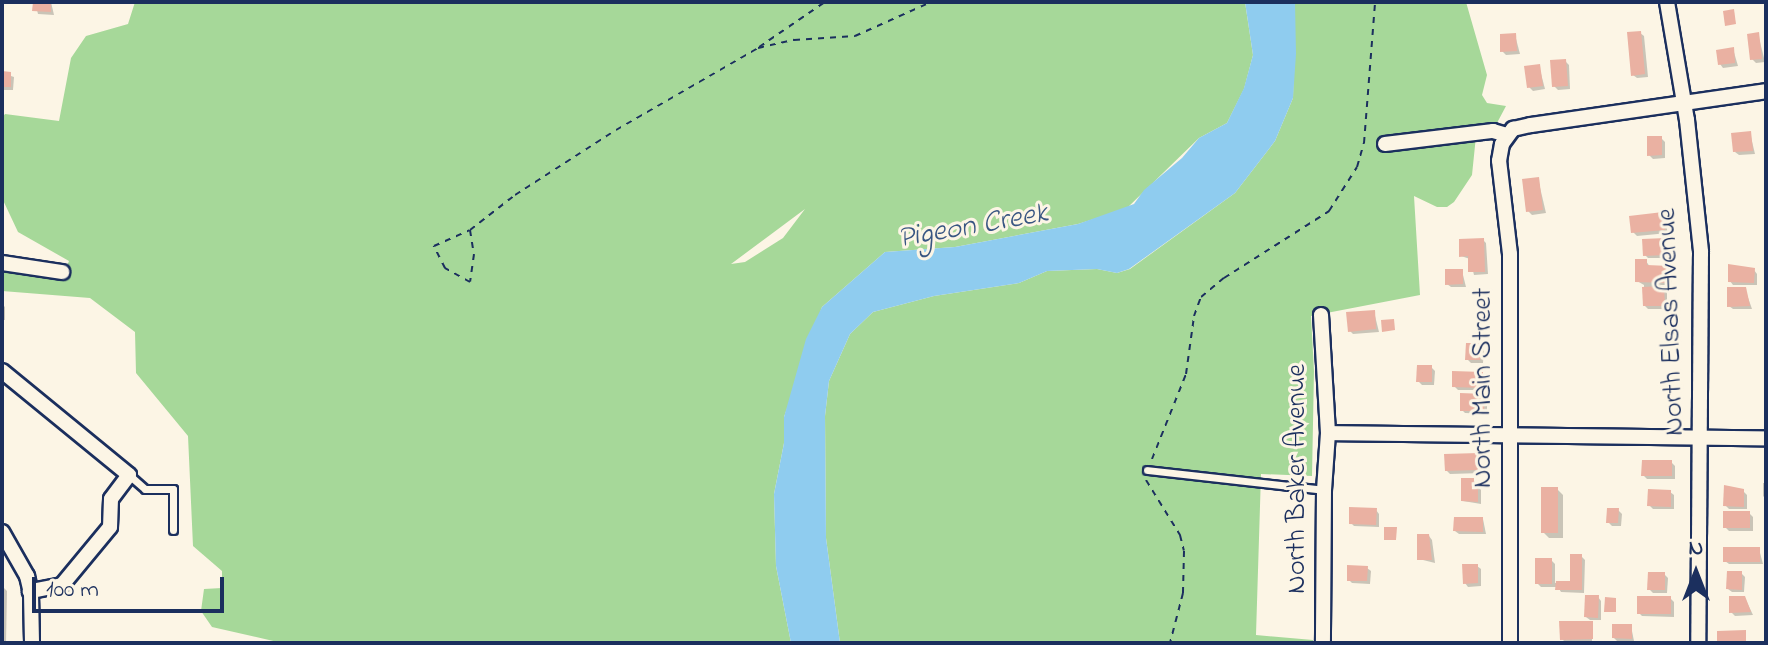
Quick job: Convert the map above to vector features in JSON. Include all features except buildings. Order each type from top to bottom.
[{"type":"street","name":"North Elsas Avenue","points":[[1667,2],[1701,252],[1702,438],[1698,643]]},
{"type":"street","points":[[1385,144],[1493,131],[1507,135],[1516,128],[1531,125],[1766,91]]},
{"type":"street","name":"North Main Street","points":[[1507,135],[1499,161],[1510,254],[1510,643]]},
{"type":"street","points":[[2,263],[62,272]]},
{"type":"street","name":"North Baker Avenue","points":[[1321,315],[1328,433],[1324,490],[1323,643]]},
{"type":"street","points":[[2,371],[129,475],[111,499],[110,527],[62,585],[30,591]]},
{"type":"street","points":[[1328,433],[1766,438]]},
{"type":"street","points":[[2,532],[20,562],[30,591],[32,643]]},
{"type":"lane","points":[[1147,470],[1324,490]]},
{"type":"lane","points":[[129,475],[145,489],[173,489],[173,530]]},
{"type":"path","points":[[470,230],[474,254],[470,282],[445,268],[434,246],[470,230],[515,195],[616,130],[758,48],[825,2]]},
{"type":"path","points":[[758,48],[794,40],[855,36],[931,2]]},
{"type":"path","points":[[1170,643],[1183,593],[1184,551],[1180,535],[1149,490],[1147,470],[1186,374],[1194,316],[1201,297],[1224,278],[1329,211],[1357,167],[1364,143],[1375,2]]},
{"type":"green space","points":[[135,2],[1245,2],[1253,55],[1244,89],[1227,123],[1199,138],[1126,209],[1078,224],[955,247],[885,252],[822,307],[784,417],[784,443],[774,494],[776,566],[791,643],[282,643],[212,627],[201,611],[204,589],[222,588],[222,571],[193,546],[188,436],[136,373],[135,332],[90,298],[2,291],[2,270],[62,278],[69,261],[18,232],[2,198],[2,118],[5,114],[59,121],[71,58],[86,36],[128,24]],"holes":[[[805,209],[783,238],[745,262],[731,264]]]},
{"type":"green space","points":[[1295,2],[1466,2],[1487,75],[1482,95],[1487,103],[1506,106],[1497,123],[1476,136],[1472,175],[1454,202],[1447,207],[1437,207],[1414,196],[1420,295],[1311,316],[1314,371],[1312,476],[1261,474],[1256,635],[1313,640],[1313,643],[840,643],[826,538],[825,416],[829,381],[850,334],[873,312],[934,296],[1019,283],[1047,271],[1097,269],[1117,273],[1130,269],[1235,193],[1275,141],[1293,98]]},
{"type":"water","points":[[1245,2],[1295,2],[1296,54],[1293,98],[1275,141],[1235,193],[1129,269],[1117,273],[1097,269],[1047,271],[1019,283],[934,296],[873,312],[850,334],[829,381],[825,416],[826,538],[840,643],[791,643],[776,566],[774,494],[784,443],[784,417],[806,339],[822,307],[885,252],[955,247],[1078,224],[1134,204],[1144,190],[1182,158],[1199,138],[1227,123],[1244,88],[1253,55]]},
{"type":"water label","name":"Pigeon Creek","points":[[973,227]]}]
